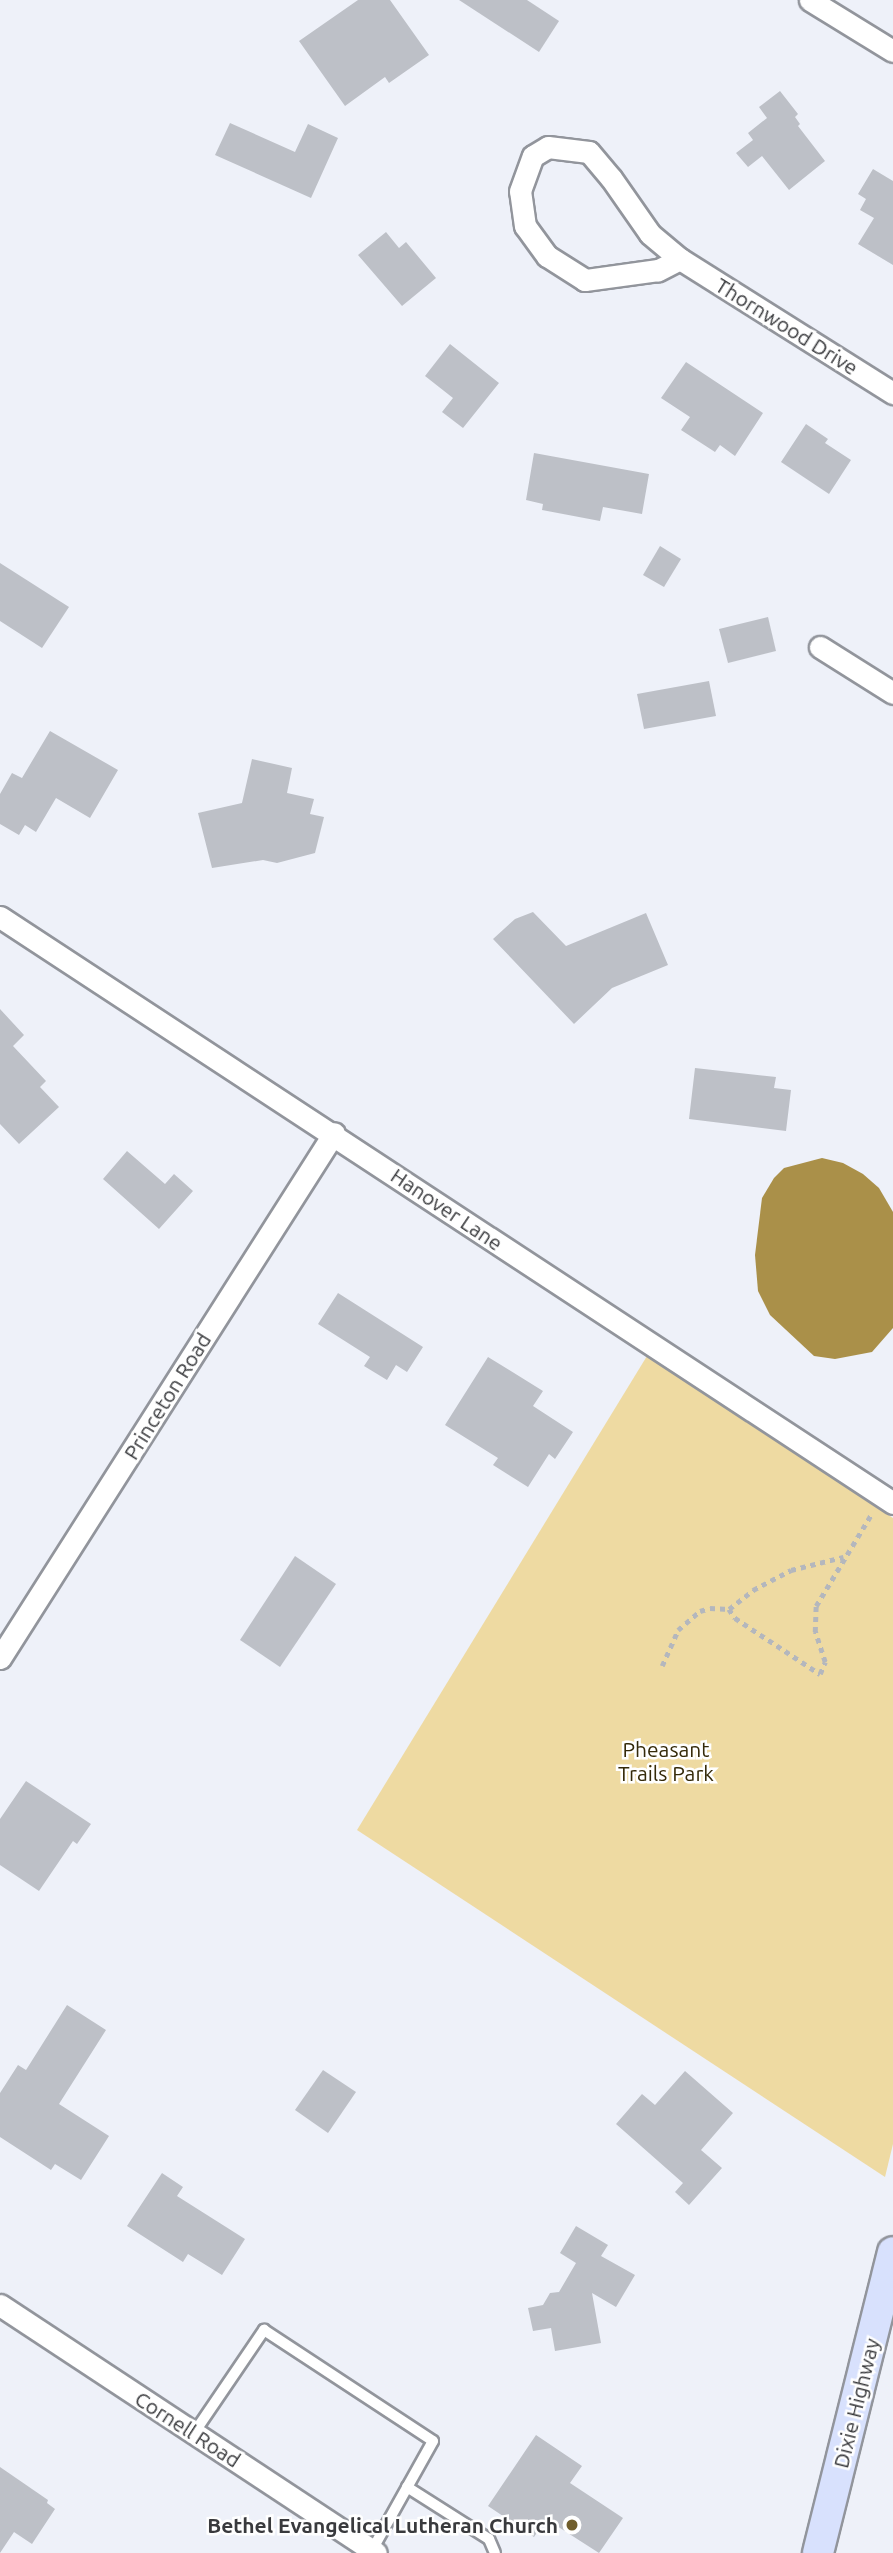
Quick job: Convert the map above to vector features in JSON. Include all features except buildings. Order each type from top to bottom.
[{"type":"main road","name":"Dixie Highway","points":[[818,2553],[885,2320],[893,2252]]},
{"type":"street","points":[[810,0],[893,51]]},
{"type":"street","name":"Thornwood Drive","points":[[680,259],[658,270],[585,280],[547,256],[525,226],[520,191],[533,156],[548,147],[589,152],[611,178],[650,234],[680,259],[893,393]]},
{"type":"street","points":[[820,647],[893,693]]},
{"type":"street","name":"Hanover Lane","points":[[0,917],[334,1133],[888,1500]]},
{"type":"street","name":"Princeton Road","points":[[0,1658],[334,1133]]},
{"type":"street","name":"Cornell Road","points":[[0,2305],[374,2552]]},
{"type":"lane","points":[[194,2433],[264,2330],[433,2441],[374,2552]]},
{"type":"lane","points":[[407,2487],[489,2539],[495,2553]]},
{"type":"path","points":[[729,1609],[735,1618],[820,1674],[825,1662],[814,1618],[816,1606],[843,1557],[888,1500]]},
{"type":"path","points":[[662,1666],[670,1642],[686,1621],[710,1608],[729,1609],[753,1590],[791,1570],[843,1557]]},
{"type":"green space","name":"Pheasant Trails Park","points":[[647,1356],[893,1518],[893,2144],[885,2177],[357,1830]]},
{"type":"shaded area","points":[[822,1158],[843,1163],[863,1174],[879,1188],[893,1212],[893,1328],[872,1352],[835,1359],[814,1356],[770,1315],[758,1291],[755,1255],[762,1198],[774,1178],[784,1168]]},
{"type":"place","name":"Bethel Evangelical Lutheran Church","points":[[572,2525]]}]
